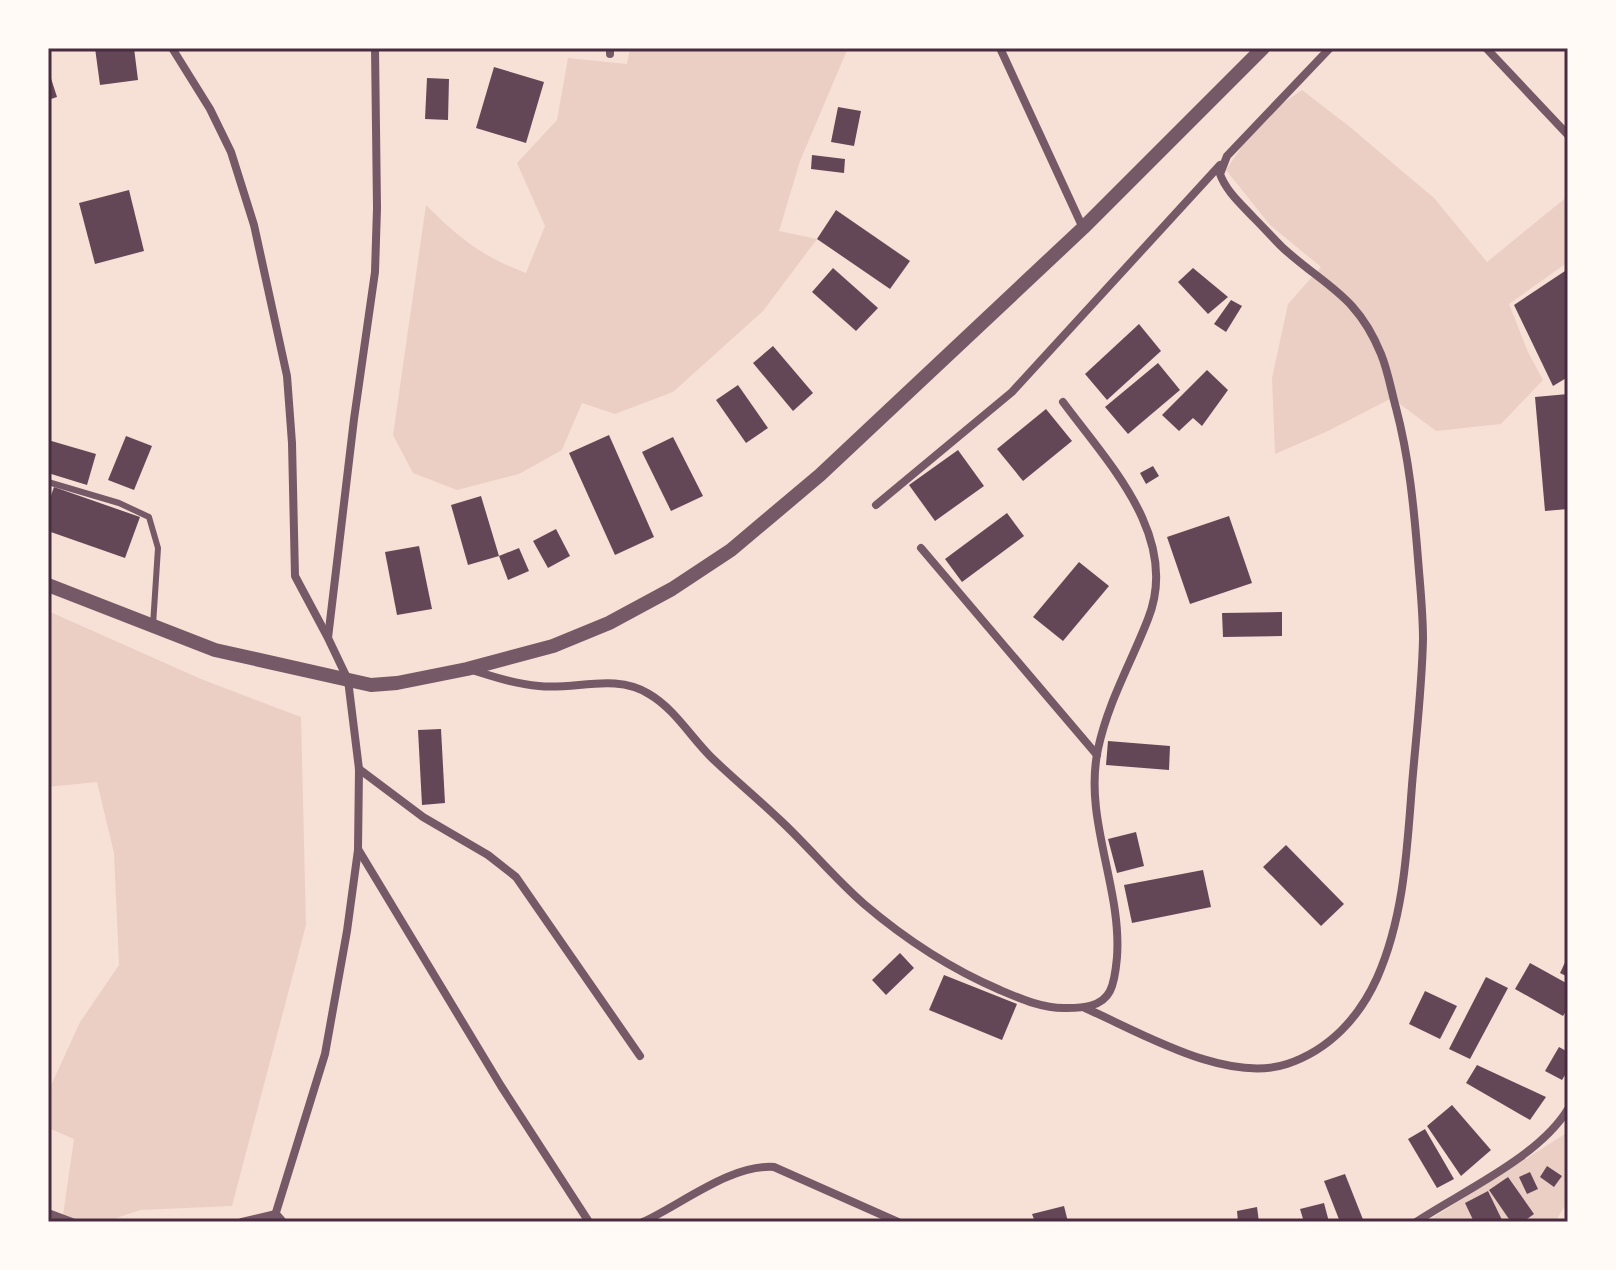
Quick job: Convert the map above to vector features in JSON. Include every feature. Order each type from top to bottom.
[{"type":"street","points":[[172,48],[210,109],[231,152],[254,225],[287,376],[295,576],[348,680],[359,769],[358,849],[325,1054],[275,1218]]},
{"type":"street","points":[[328,638],[375,272],[375,48]]},
{"type":"street","points":[[1000,48],[1083,228]]},
{"type":"street","points":[[48,585],[215,650],[371,685],[467,669],[553,646],[609,623],[672,589],[731,550],[820,475],[1083,228],[1263,48]]},
{"type":"street","points":[[876,505],[1012,392],[1330,48]]},
{"type":"street","points":[[1486,48],[1568,135]]},
{"type":"street","points":[[1085,1008],[1202,1059],[1234,1067],[1263,1069],[1285,1065],[1308,1055],[1343,1030],[1377,979],[1388,949],[1406,868],[1423,638],[1415,515],[1401,427],[1382,355],[1360,315],[1349,300],[1285,249],[1235,198],[1221,177],[1223,161]]},
{"type":"street","points":[[467,669],[529,685],[608,682],[650,694],[864,904],[914,942],[979,980],[1025,1001],[1058,1008],[1085,1008],[1099,1002],[1110,991],[1118,942],[1116,913],[1097,811],[1094,784],[1097,755],[1112,699],[1149,618],[1156,581],[1155,556],[1135,500],[1063,402]]},
{"type":"street","points":[[921,548],[1097,755]]},
{"type":"street","points":[[359,769],[423,817],[488,855],[516,877],[640,1056]]},
{"type":"street","points":[[358,849],[501,1086],[589,1222]]},
{"type":"street","points":[[1416,1222],[1532,1149],[1559,1124],[1568,1109]]},
{"type":"street","points":[[643,1222],[704,1189],[758,1166],[774,1167],[898,1222]]},
{"type":"street","points":[[48,1213],[72,1222]]},
{"type":"street","points":[[242,1222],[275,1218],[283,1222]]},
{"type":"lane","points":[[48,482],[119,503],[149,517],[158,548],[153,625]]},
{"type":"shaded area","points":[[630,48],[848,48],[800,161],[779,231],[817,239],[763,311],[673,392],[615,414],[582,403],[562,450],[519,474],[457,490],[413,473],[393,435],[426,205],[472,245],[526,273],[545,226],[517,163],[557,120],[568,58],[627,64]]},
{"type":"shaded area","points":[[1302,90],[1434,198],[1487,262],[1568,196],[1568,262],[1509,304],[1543,380],[1501,424],[1436,431],[1392,398],[1275,454],[1272,378],[1288,304],[1321,267],[1270,225],[1226,170],[1261,118]]},
{"type":"shaded area","points":[[48,611],[201,679],[301,717],[306,925],[232,1206],[140,1210],[105,1222],[62,1222],[74,1139],[48,1128],[48,1092],[80,1022],[119,965],[114,853],[97,782],[48,787]]},
{"type":"shaded area","points":[[1568,1132],[1568,1201],[1555,1222],[1426,1222]]},
{"type":"building","points":[[95,48],[134,48],[138,80],[100,85]]},
{"type":"building","points":[[494,67],[544,82],[526,143],[476,128]]},
{"type":"building","points":[[48,69],[57,97],[48,100]]},
{"type":"building","points":[[427,78],[449,79],[448,120],[425,119]]},
{"type":"building","points":[[838,107],[861,111],[854,146],[831,142]]},
{"type":"building","points":[[812,155],[845,159],[844,173],[811,169]]},
{"type":"building","points":[[129,190],[144,251],[95,264],[79,203]]},
{"type":"building","points":[[836,210],[910,261],[890,289],[817,239]]},
{"type":"building","points":[[833,268],[878,308],[856,331],[812,292]]},
{"type":"building","points":[[1193,268],[1228,297],[1208,314],[1178,282]]},
{"type":"building","points":[[1568,269],[1568,377],[1553,386],[1514,305]]},
{"type":"building","points":[[1231,300],[1242,306],[1226,332],[1214,324]]},
{"type":"building","points":[[1139,324],[1161,351],[1107,400],[1085,374]]},
{"type":"building","points":[[773,346],[813,393],[793,411],[753,363]]},
{"type":"building","points":[[1158,363],[1180,390],[1128,434],[1105,407]]},
{"type":"building","points":[[1207,370],[1228,390],[1202,426],[1193,418],[1179,431],[1162,415]]},
{"type":"building","points":[[738,385],[768,428],[746,443],[716,400]]},
{"type":"building","points":[[1568,394],[1568,509],[1545,511],[1535,397]]},
{"type":"building","points":[[1046,409],[1072,441],[1023,481],[997,449]]},
{"type":"building","points":[[609,435],[654,537],[615,555],[569,453]]},
{"type":"building","points":[[126,436],[152,446],[134,490],[108,480]]},
{"type":"building","points":[[673,437],[703,496],[671,511],[642,452]]},
{"type":"building","points":[[48,440],[96,454],[87,485],[48,473]]},
{"type":"building","points":[[958,450],[984,486],[935,521],[909,485]]},
{"type":"building","points":[[1153,466],[1159,476],[1146,484],[1140,473]]},
{"type":"building","points":[[54,487],[140,517],[125,558],[48,531],[48,504]]},
{"type":"building","points":[[481,496],[499,556],[468,565],[451,505]]},
{"type":"building","points":[[1007,513],[1024,536],[962,582],[945,559]]},
{"type":"building","points":[[1229,516],[1252,583],[1190,604],[1167,537]]},
{"type":"building","points":[[556,529],[570,556],[548,568],[533,541]]},
{"type":"building","points":[[419,546],[432,609],[397,615],[385,552]]},
{"type":"building","points":[[519,548],[529,571],[508,580],[499,556]]},
{"type":"building","points":[[1079,562],[1109,586],[1063,641],[1033,617]]},
{"type":"building","points":[[1282,612],[1282,636],[1223,637],[1222,613]]},
{"type":"building","points":[[441,729],[445,803],[422,805],[418,730]]},
{"type":"building","points":[[1108,741],[1170,746],[1169,770],[1106,765]]},
{"type":"building","points":[[1136,832],[1144,866],[1117,873],[1108,839]]},
{"type":"building","points":[[1286,845],[1344,904],[1321,926],[1263,867]]},
{"type":"building","points":[[1203,870],[1211,907],[1132,923],[1124,885]]},
{"type":"building","points":[[900,953],[914,968],[886,995],[872,980]]},
{"type":"building","points":[[1568,956],[1568,977],[1560,973]]},
{"type":"building","points":[[1530,963],[1568,984],[1568,1008],[1563,1016],[1515,989]]},
{"type":"building","points":[[944,975],[1017,1004],[1002,1040],[929,1010]]},
{"type":"building","points":[[1486,977],[1508,988],[1470,1059],[1449,1049]]},
{"type":"building","points":[[1425,991],[1457,1006],[1440,1039],[1409,1024]]},
{"type":"building","points":[[1559,1047],[1568,1052],[1568,1070],[1562,1080],[1545,1071]]},
{"type":"building","points":[[1477,1065],[1546,1097],[1530,1120],[1466,1083]]},
{"type":"building","points":[[1452,1105],[1491,1150],[1461,1176],[1427,1126]]},
{"type":"building","points":[[1425,1129],[1454,1179],[1437,1188],[1408,1139]]},
{"type":"building","points":[[1547,1166],[1562,1176],[1554,1187],[1540,1177]]},
{"type":"building","points":[[1530,1172],[1538,1189],[1527,1194],[1519,1177]]},
{"type":"building","points":[[1345,1174],[1364,1222],[1340,1222],[1324,1181]]},
{"type":"building","points":[[1508,1177],[1534,1214],[1523,1222],[1511,1222],[1489,1190]]},
{"type":"building","points":[[1488,1191],[1503,1222],[1474,1222],[1465,1203]]},
{"type":"building","points":[[1324,1203],[1329,1222],[1304,1222],[1300,1209]]},
{"type":"building","points":[[1064,1206],[1068,1222],[1035,1222],[1032,1214]]},
{"type":"building","points":[[1257,1207],[1259,1222],[1238,1222],[1237,1211]]}]
